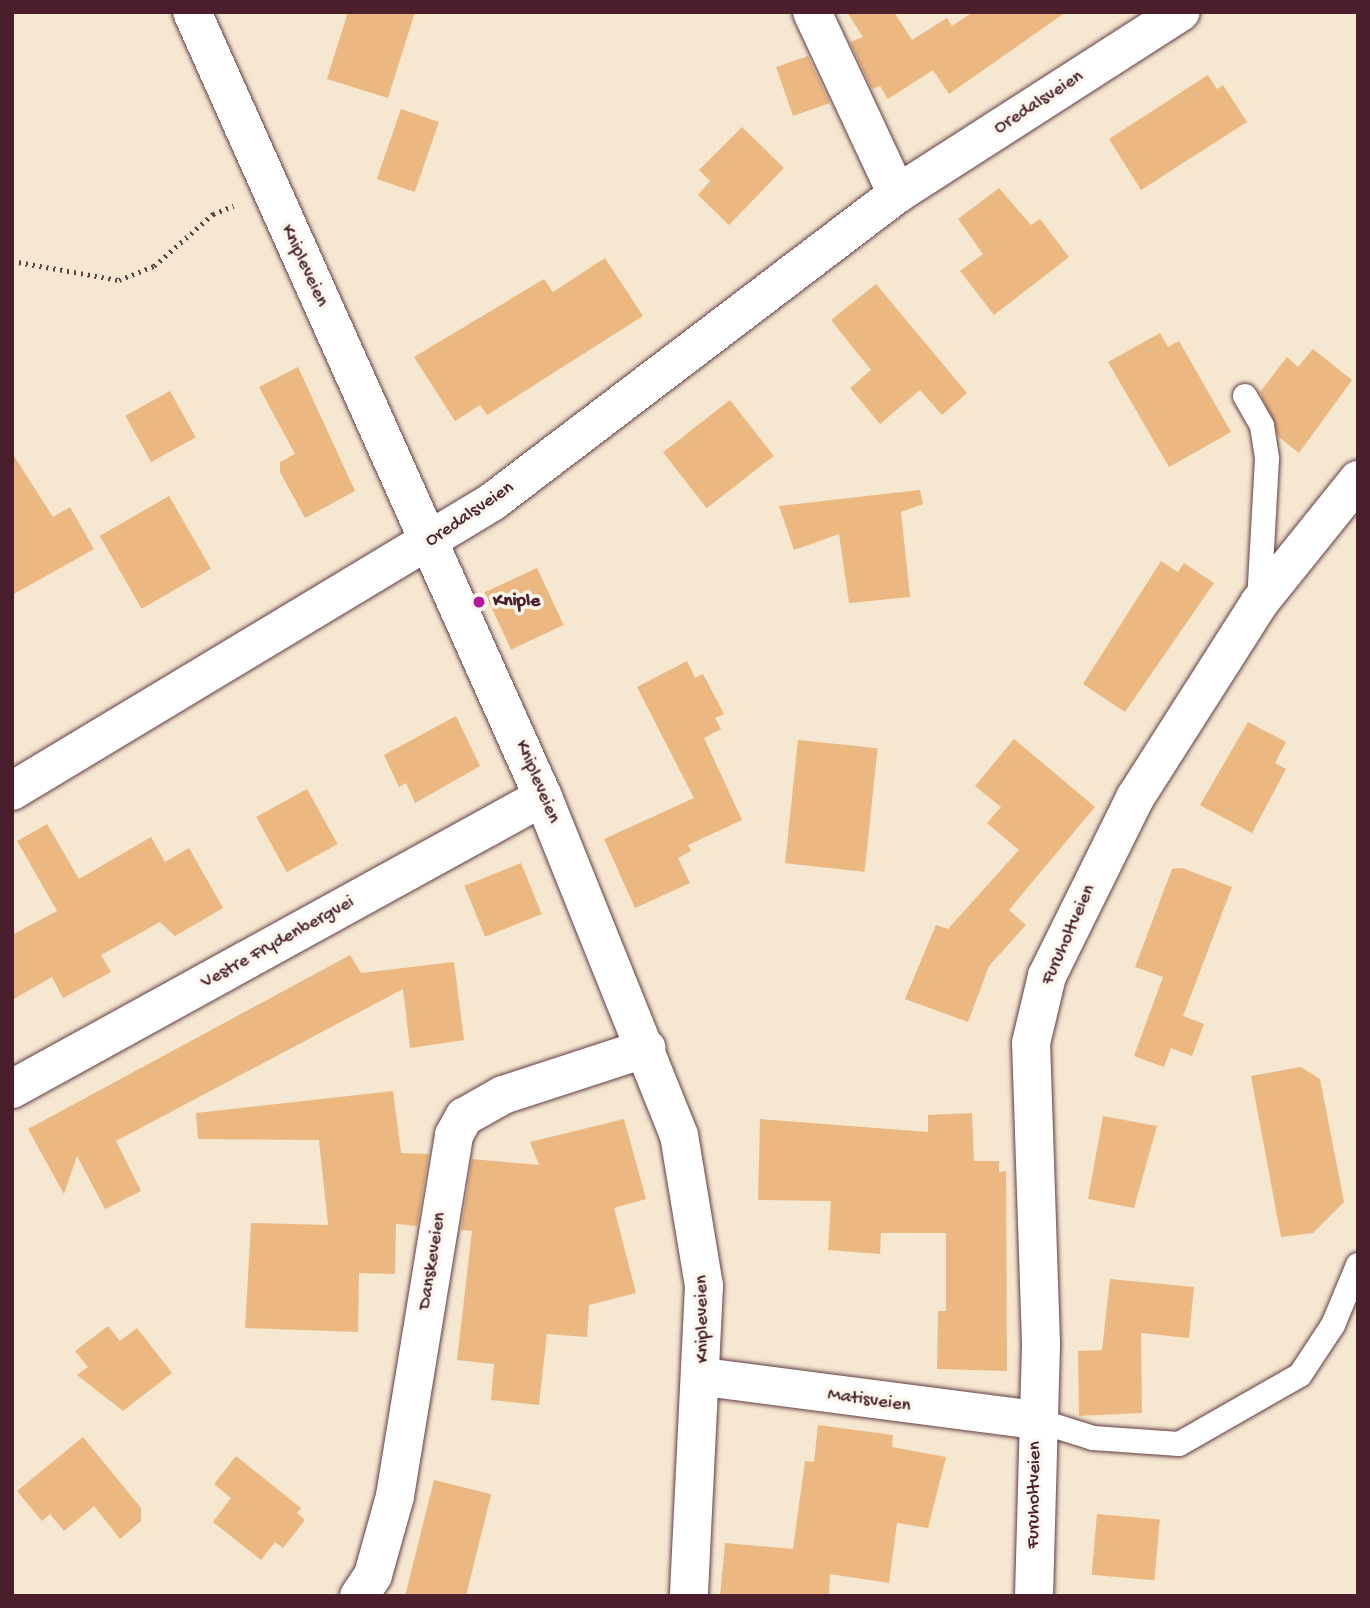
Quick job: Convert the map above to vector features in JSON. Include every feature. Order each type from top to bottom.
[{"type":"street","name":"Knipleveien","points":[[192,12],[270,192],[432,541],[543,797],[647,1048],[679,1135],[696,1211],[704,1377],[689,1596]]},
{"type":"street","points":[[813,12],[897,194]]},
{"type":"street","name":"Oredalsveien","points":[[12,791],[432,541],[897,194],[1181,12]]},
{"type":"street","name":"Furuholtveien","points":[[1034,1596],[1036,1420],[1041,1343],[1031,1043],[1047,976],[1135,798],[1259,603],[1358,480]]},
{"type":"street","name":"Vestre Frydenbergvei","points":[[12,1089],[543,797]]},
{"type":"street","name":"Danskeveien","points":[[359,1596],[373,1575],[395,1496],[454,1135],[464,1117],[503,1095],[647,1048]]},
{"type":"street","name":"Matisveien","points":[[704,1377],[1036,1420]]},
{"type":"lane","points":[[1245,396],[1262,426],[1267,458],[1259,603]]},
{"type":"lane","points":[[1036,1420],[1093,1438],[1179,1444],[1300,1375],[1333,1325],[1358,1265]]},
{"type":"path","points":[[12,261],[86,279],[119,279],[154,266],[213,214],[270,192]]},
{"type":"building","points":[[348,12],[415,12],[388,98],[327,79]]},
{"type":"building","points":[[847,12],[894,12],[912,40],[947,18],[952,26],[973,12],[1066,12],[949,94],[933,70],[888,99],[880,86],[872,89],[850,42],[863,37]]},
{"type":"building","points":[[808,56],[830,103],[793,116],[776,67]]},
{"type":"building","points":[[1208,75],[1217,89],[1223,85],[1247,122],[1141,190],[1109,139]]},
{"type":"building","points":[[401,109],[439,122],[415,192],[377,179]]},
{"type":"building","points":[[742,127],[784,168],[729,225],[698,195],[710,181],[699,170]]},
{"type":"building","points":[[999,188],[1031,225],[1040,219],[1069,257],[994,315],[960,271],[983,254],[958,219]]},
{"type":"building","points":[[605,258],[643,316],[487,415],[480,405],[455,421],[414,357],[544,279],[553,292]]},
{"type":"building","points":[[876,284],[967,393],[942,415],[920,390],[880,424],[850,388],[871,370],[831,320]]},
{"type":"building","points":[[1160,333],[1168,347],[1179,341],[1231,432],[1169,467],[1108,362]]},
{"type":"building","points":[[1313,349],[1352,380],[1299,453],[1279,437],[1260,392],[1287,357],[1298,367]]},
{"type":"building","points":[[298,367],[355,491],[305,518],[280,472],[280,462],[295,454],[259,387]]},
{"type":"building","points":[[170,391],[196,437],[151,462],[125,416]]},
{"type":"building","points":[[730,400],[774,456],[707,508],[663,452]]},
{"type":"building","points":[[12,453],[53,517],[70,507],[94,549],[12,595]]},
{"type":"building","points":[[920,490],[923,504],[901,512],[910,597],[849,603],[839,534],[794,550],[779,506]]},
{"type":"building","points":[[169,496],[211,569],[142,609],[100,536]]},
{"type":"building","points":[[1161,561],[1178,572],[1184,563],[1214,583],[1125,712],[1083,684]]},
{"type":"building","points":[[537,568],[564,625],[511,650],[484,593]]},
{"type":"building","points":[[687,661],[695,678],[703,674],[724,714],[715,718],[721,729],[704,738],[742,820],[688,845],[691,851],[678,858],[690,883],[635,908],[604,839],[694,798],[637,687]]},
{"type":"building","points":[[456,716],[480,766],[415,803],[406,783],[399,787],[384,755]]},
{"type":"building","points":[[1248,722],[1286,742],[1275,763],[1286,769],[1252,833],[1200,805]]},
{"type":"building","points":[[1014,739],[1095,807],[1009,910],[1026,925],[989,966],[968,1022],[905,999],[936,925],[948,929],[1019,850],[987,823],[1001,807],[975,786]]},
{"type":"building","points":[[798,740],[878,748],[865,872],[785,863]]},
{"type":"building","points":[[307,789],[338,844],[287,872],[256,817]]},
{"type":"building","points":[[47,824],[79,879],[151,837],[165,862],[189,848],[223,908],[175,936],[160,922],[101,955],[111,972],[63,998],[52,977],[12,1000],[12,935],[57,911],[17,841]]},
{"type":"building","points":[[521,863],[542,914],[485,937],[464,886]]},
{"type":"building","points":[[1182,868],[1232,887],[1183,1016],[1204,1024],[1192,1056],[1171,1048],[1164,1067],[1134,1056],[1163,977],[1135,967],[1172,869]]},
{"type":"building","points":[[350,955],[361,973],[454,962],[464,1040],[410,1048],[403,989],[116,1141],[141,1191],[105,1209],[77,1156],[64,1194],[28,1129]]},
{"type":"building","points":[[1301,1067],[1320,1079],[1344,1202],[1313,1233],[1281,1237],[1251,1076]]},
{"type":"building","points":[[393,1091],[401,1153],[429,1154],[417,1226],[396,1224],[395,1274],[359,1273],[358,1332],[245,1328],[251,1223],[328,1225],[319,1140],[198,1139],[196,1113]]},
{"type":"building","points":[[972,1113],[974,1161],[999,1161],[999,1172],[1006,1171],[1007,1371],[937,1369],[938,1311],[946,1311],[946,1233],[881,1233],[880,1254],[828,1250],[831,1201],[758,1200],[760,1119],[928,1132],[928,1115]]},
{"type":"building","points":[[1103,1116],[1157,1126],[1134,1208],[1088,1199]]},
{"type":"building","points":[[624,1119],[646,1199],[614,1208],[636,1293],[589,1305],[587,1337],[547,1334],[539,1405],[491,1400],[494,1364],[457,1360],[472,1231],[461,1230],[472,1159],[539,1165],[530,1142]]},
{"type":"building","points":[[1110,1279],[1194,1287],[1189,1338],[1141,1333],[1142,1413],[1079,1416],[1078,1351],[1102,1350]]},
{"type":"building","points":[[108,1326],[120,1341],[137,1328],[172,1373],[123,1411],[77,1375],[88,1367],[75,1351]]},
{"type":"building","points":[[818,1425],[893,1435],[892,1447],[946,1457],[928,1528],[897,1523],[889,1583],[830,1574],[829,1596],[720,1596],[725,1543],[793,1549],[805,1461],[814,1462]]},
{"type":"building","points":[[83,1437],[141,1508],[141,1521],[120,1539],[94,1506],[64,1531],[50,1514],[42,1521],[17,1491]]},
{"type":"building","points":[[236,1456],[301,1508],[297,1513],[305,1520],[283,1548],[275,1542],[261,1560],[213,1522],[231,1498],[214,1484]]},
{"type":"building","points":[[434,1480],[491,1494],[466,1596],[405,1596]]},
{"type":"building","points":[[1097,1514],[1160,1519],[1154,1580],[1092,1575]]},
{"type":"place","name":"Kniple","points":[[479,602]]}]
